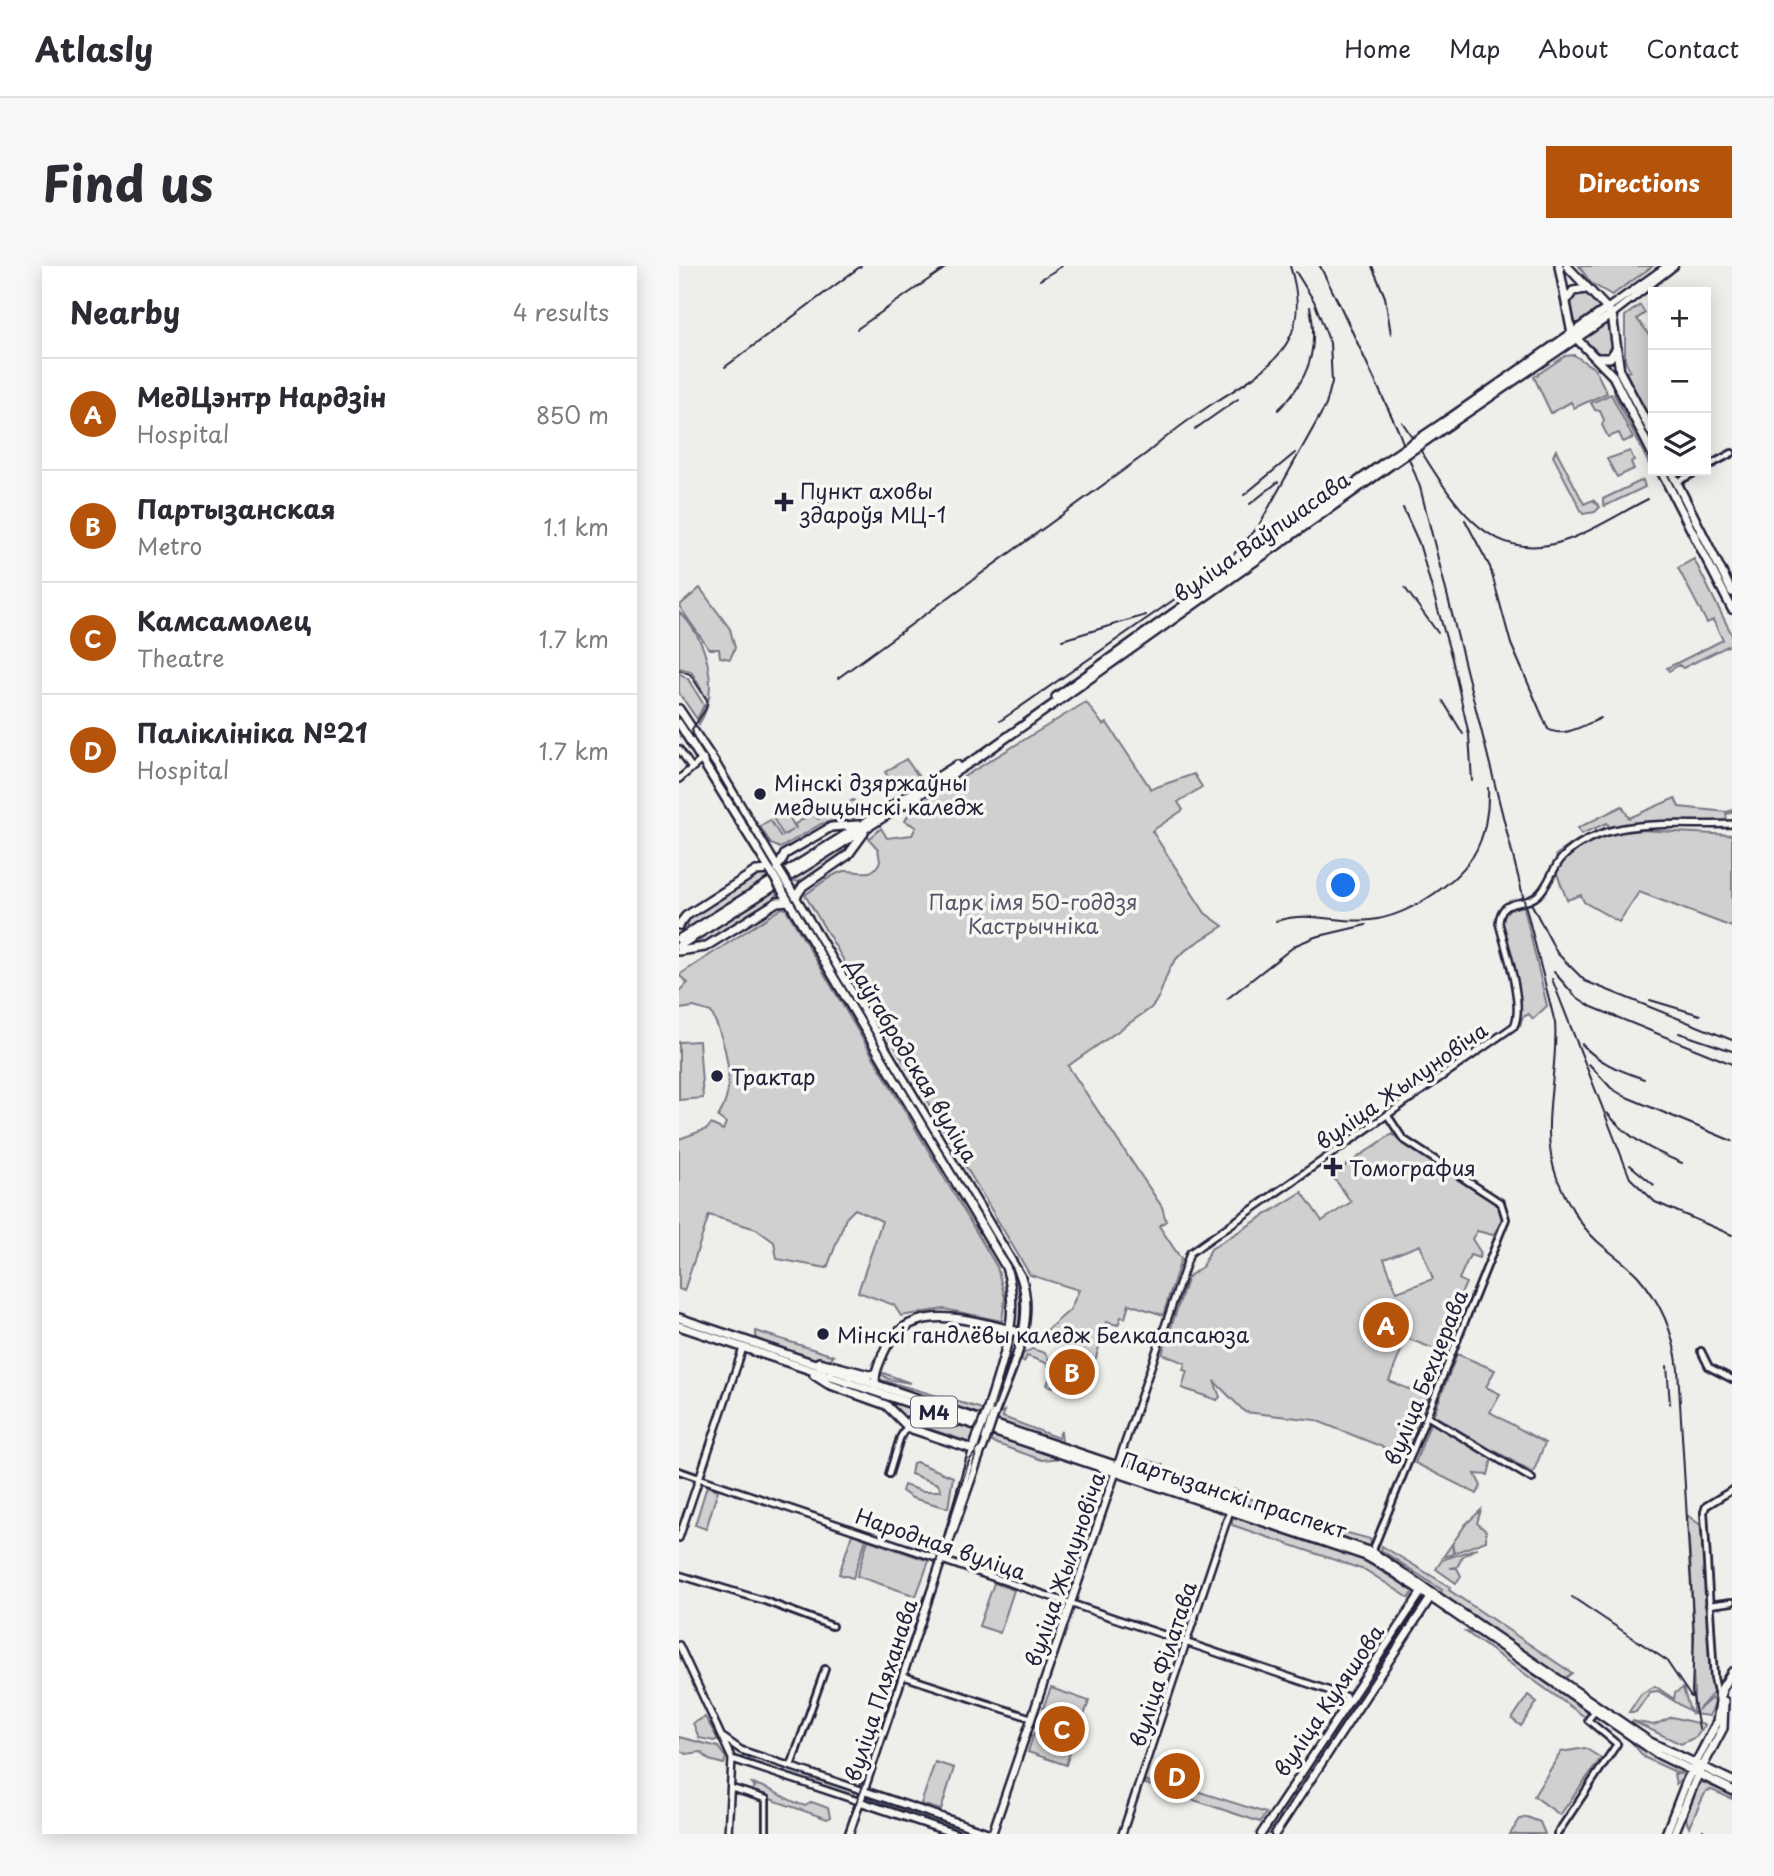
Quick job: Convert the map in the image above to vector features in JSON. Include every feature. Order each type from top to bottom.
[{"type":"main road","points":[[1559,266],[1574,337],[1613,376],[1648,444]]},
{"type":"main road","points":[[1567,266],[1610,311],[1620,372],[1648,425]]},
{"type":"main road","name":"вуліца Ваўпшасава","points":[[1610,311],[1667,266]]},
{"type":"main road","name":"вуліца Ваўпшасава","points":[[864,827],[876,816],[976,753],[1674,266]]},
{"type":"main road","points":[[1566,302],[1573,291],[1587,289]]},
{"type":"main road","points":[[1596,358],[1610,358],[1617,348]]},
{"type":"main road","name":"вуліца Ваўпшасава","points":[[864,827],[1000,742],[1391,462]]},
{"type":"main road","points":[[1664,476],[1732,609]]},
{"type":"main road","points":[[1674,476],[1732,592]]},
{"type":"main road","name":"Даўгабродская вуліца","points":[[679,709],[1003,1258],[1013,1291],[1011,1330],[991,1411]]},
{"type":"main road","name":"Даўгабродская вуліца","points":[[679,723],[706,756]]},
{"type":"main road","points":[[696,932],[685,928],[681,922],[757,871],[774,870],[785,855],[831,827],[864,827]]},
{"type":"main road","points":[[831,827],[838,831],[836,844]]},
{"type":"main road","points":[[679,939],[696,932],[864,827]]},
{"type":"main road","points":[[679,949],[705,947],[777,902],[792,900],[803,886],[845,859],[864,827]]},
{"type":"main road","points":[[836,844],[844,850],[845,859]]},
{"type":"main road","points":[[757,871],[765,854],[785,855]]},
{"type":"main road","points":[[777,902],[786,888],[803,886]]},
{"type":"main road","name":"Даўгабродская вуліца","points":[[792,900],[1017,1267],[1025,1294],[1024,1333],[978,1449]]},
{"type":"main road","points":[[696,932],[696,944],[705,947]]},
{"type":"main road","points":[[679,949],[696,932]]},
{"type":"main road","points":[[876,1385],[876,1373],[896,1333],[921,1319],[941,1316],[1024,1333]]},
{"type":"main road","name":"Партызанскі праспект","points":[[679,1318],[746,1345],[975,1425],[1369,1554],[1650,1742],[1732,1790]]},
{"type":"main road","name":"Партызанскі праспект","points":[[679,1326],[746,1345]]},
{"type":"main road","points":[[804,1365],[869,1375],[876,1373]]},
{"type":"main road","points":[[804,1365],[828,1384],[886,1405],[908,1427],[978,1449]]},
{"type":"main road","name":"Партызанскі праспект","points":[[804,1365],[876,1385],[1116,1469]]},
{"type":"main road","points":[[908,1427],[910,1420],[915,1417],[975,1425]]},
{"type":"main road","name":"вуліца Пляханава","points":[[849,1834],[978,1449]]},
{"type":"main road","name":"вуліца Жылуновіча","points":[[992,1834],[1116,1469]]},
{"type":"main road","name":"вуліца Куляшова","points":[[1261,1834],[1423,1589]]},
{"type":"main road","name":"Партызанскі праспект","points":[[1433,1595],[1658,1754],[1732,1781]]},
{"type":"main road","name":"вуліца Куляшова","points":[[1275,1834],[1433,1595]]},
{"type":"main road","points":[[1400,1624],[1410,1631]]},
{"type":"main road","points":[[1726,1704],[1723,1684],[1732,1672]]},
{"type":"main road","points":[[1666,1834],[1697,1769],[1723,1728],[1726,1688],[1732,1677]]},
{"type":"main road","points":[[1594,1711],[1604,1709]]},
{"type":"main road","points":[[1674,1834],[1697,1769]]},
{"type":"main road","points":[[865,1791],[992,1834]]},
{"type":"main road","points":[[861,1802],[955,1834]]},
{"type":"street","points":[[1711,464],[1732,453]]},
{"type":"street","points":[[1677,482],[1688,476]]},
{"type":"street","points":[[679,749],[692,768]]},
{"type":"street","points":[[679,779],[706,756]]},
{"type":"street","name":"вуліца Жылуновіча","points":[[1116,1469],[1190,1253],[1514,1026],[1518,1015],[1518,1001],[1499,923],[1500,914],[1507,905],[1537,896],[1563,857],[1600,834],[1636,826],[1732,824]]},
{"type":"street","name":"вуліца Бехцерава","points":[[1369,1554],[1506,1219],[1501,1203],[1403,1139],[1388,1116]]},
{"type":"street","points":[[679,1538],[746,1345]]},
{"type":"street","points":[[1701,1351],[1709,1367],[1732,1379]]},
{"type":"street","points":[[1427,1416],[1532,1479]]},
{"type":"street","points":[[889,1474],[908,1427]]},
{"type":"street","name":"Народная вуліца","points":[[679,1471],[1345,1696],[1347,1702]]},
{"type":"street","points":[[1726,1704],[1714,1678],[1704,1508],[1732,1490]]},
{"type":"street","name":"вуліца Філатава","points":[[1122,1834],[1231,1507]]},
{"type":"street","points":[[679,1574],[761,1599],[832,1626]]},
{"type":"street","points":[[1709,1605],[1732,1602]]},
{"type":"street","points":[[679,1645],[731,1756],[861,1802]]},
{"type":"street","points":[[791,1766],[825,1669]]},
{"type":"street","points":[[903,1676],[1031,1718]]},
{"type":"street","points":[[1557,1834],[1617,1744],[1588,1720],[1594,1711]]},
{"type":"street","points":[[724,1738],[741,1750],[865,1791]]},
{"type":"street","points":[[728,1834],[731,1756],[732,1750],[741,1750]]},
{"type":"street","points":[[731,1788],[766,1799],[767,1834]]},
{"type":"green space","points":[[1579,266],[1653,266],[1612,295],[1591,283]]},
{"type":"green space","points":[[1584,292],[1602,309],[1576,327],[1571,301],[1575,294]]},
{"type":"green space","points":[[1640,305],[1645,313],[1637,319],[1648,333],[1648,417],[1626,372],[1630,371],[1625,360],[1625,316]]},
{"type":"green space","points":[[1607,321],[1613,346],[1608,353],[1601,355],[1582,338]]},
{"type":"green space","points":[[1574,355],[1595,369],[1607,393],[1574,408],[1571,402],[1551,413],[1534,377],[1565,356]]},
{"type":"green space","points":[[1618,393],[1648,451],[1648,462],[1614,394]]},
{"type":"green space","points":[[1611,394],[1633,438],[1623,442],[1619,433],[1608,437],[1602,425],[1604,420],[1600,411],[1595,410],[1591,403]]},
{"type":"green space","points":[[1556,450],[1584,504],[1593,500],[1600,507],[1595,512],[1583,514],[1553,456]]},
{"type":"green space","points":[[1630,451],[1634,469],[1617,477],[1607,459]]},
{"type":"green space","points":[[1643,480],[1645,487],[1605,506],[1603,504],[1603,499]]},
{"type":"green space","points":[[1694,559],[1732,635],[1732,644],[1683,668],[1679,665],[1669,671],[1667,668],[1723,640],[1713,620],[1707,623],[1678,568]]},
{"type":"green space","points":[[700,588],[730,629],[735,648],[730,659],[720,657],[719,649],[709,649],[679,606]]},
{"type":"green space","points":[[679,612],[697,635],[703,649],[710,680],[708,701],[691,671],[679,668]]},
{"type":"green space","points":[[679,673],[688,679],[704,705],[697,719],[679,693]]},
{"type":"green space","points":[[708,702],[706,710],[699,724],[698,721]]},
{"type":"green space","name":"Парк імя 50-годдзя Кастрычніка","points":[[1086,702],[1103,725],[1107,723],[1151,789],[1194,774],[1202,787],[1178,802],[1183,810],[1152,831],[1205,913],[1223,926],[1174,961],[1158,999],[1151,1008],[1068,1066],[1162,1207],[1166,1221],[1159,1226],[1181,1259],[1163,1315],[1129,1304],[1125,1318],[1121,1317],[1118,1325],[1106,1322],[1096,1358],[1088,1366],[1088,1374],[1079,1361],[1074,1364],[1060,1340],[1053,1341],[1047,1330],[1070,1310],[1079,1290],[1030,1275],[805,895],[840,872],[874,870],[880,861],[878,849],[869,839],[881,828],[887,838],[912,835],[916,827],[905,821],[911,809]]},
{"type":"green space","points":[[906,759],[919,777],[901,788],[895,786],[885,772]]},
{"type":"green space","points":[[1675,798],[1679,807],[1727,812],[1732,810],[1732,813],[1726,814],[1727,821],[1637,823],[1611,828],[1557,858],[1556,855],[1576,841],[1609,826],[1607,823],[1581,834],[1578,828],[1622,806],[1629,818]]},
{"type":"green space","points":[[853,800],[865,814],[852,819],[851,813],[846,810],[843,813],[846,818],[821,824],[780,848],[771,844],[760,826],[770,820],[781,837],[793,830],[783,835],[773,818],[786,811],[796,829],[795,824],[813,813],[818,819]]},
{"type":"green space","points":[[1640,830],[1732,835],[1732,927],[1639,892],[1619,922],[1584,902],[1581,895],[1567,900],[1556,871],[1564,861],[1582,846],[1593,841]]},
{"type":"green space","points":[[842,850],[843,856],[803,882],[794,881],[793,878]]},
{"type":"green space","points":[[763,873],[769,879],[692,927],[687,926],[690,917]]},
{"type":"green space","points":[[774,889],[777,895],[773,900],[705,944],[699,943],[700,937]]},
{"type":"green space","points":[[1523,903],[1547,1006],[1533,1019],[1529,1014],[1523,1017],[1520,1026],[1521,1005],[1502,921],[1507,909]]},
{"type":"green space","points":[[782,908],[786,909],[997,1267],[1005,1298],[1002,1321],[944,1309],[901,1316],[894,1305],[858,1292],[882,1221],[855,1209],[846,1218],[827,1268],[777,1259],[774,1242],[756,1229],[709,1215],[684,1291],[679,1289],[679,1139],[707,1129],[711,1124],[723,1130],[726,1123],[718,1117],[724,1105],[729,1079],[725,1050],[711,1012],[694,1007],[679,1009],[679,991],[688,983],[679,975]]},
{"type":"green space","points":[[699,1041],[703,1098],[679,1100],[679,1042]]},
{"type":"green space","points":[[1392,1134],[1496,1202],[1504,1218],[1493,1235],[1477,1231],[1472,1239],[1481,1253],[1479,1258],[1470,1255],[1459,1279],[1466,1283],[1457,1303],[1460,1318],[1445,1353],[1406,1338],[1389,1381],[1428,1397],[1405,1456],[1315,1420],[1245,1412],[1214,1381],[1220,1397],[1217,1400],[1182,1388],[1187,1371],[1183,1370],[1185,1363],[1162,1354],[1188,1277],[1202,1267],[1211,1249],[1302,1192],[1322,1221],[1351,1202],[1332,1175]],"holes":[[[1420,1245],[1433,1279],[1397,1292],[1384,1259]]]},
{"type":"green space","points":[[756,1331],[834,1356],[828,1361],[812,1359],[756,1341]]},
{"type":"green space","points":[[1032,1349],[1045,1353],[1057,1373],[1053,1387],[1047,1385],[1052,1372],[1046,1363],[1027,1356],[1024,1362],[1021,1361],[1023,1354]]},
{"type":"green space","points":[[1457,1354],[1495,1370],[1486,1387],[1500,1394],[1490,1412],[1545,1443],[1533,1473],[1494,1450],[1488,1475],[1475,1474],[1481,1486],[1477,1494],[1415,1463]]},
{"type":"green space","points":[[878,1371],[910,1383],[888,1379],[881,1374],[879,1379],[979,1408],[983,1412],[981,1418],[878,1383]]},
{"type":"green space","points":[[829,1378],[940,1417],[904,1420],[882,1400]]},
{"type":"green space","points":[[1004,1411],[1003,1417],[1058,1438],[1061,1431],[1062,1444],[995,1422],[997,1415]]},
{"type":"green space","points":[[920,1419],[977,1429],[971,1443],[912,1423]]},
{"type":"green space","points":[[992,1434],[1063,1458],[1042,1460],[989,1441]]},
{"type":"green space","points":[[1126,1451],[1130,1459],[1126,1460],[1140,1464],[1148,1460],[1163,1465],[1162,1476],[1225,1497],[1233,1496],[1232,1501],[1127,1465],[1123,1460]]},
{"type":"green space","points":[[913,1463],[953,1477],[948,1508],[912,1498],[902,1491],[904,1485],[922,1491],[941,1491],[938,1484],[911,1474]]},
{"type":"green space","points":[[707,1486],[718,1490],[706,1529],[695,1525]]},
{"type":"green space","points":[[1235,1489],[1245,1497],[1326,1524],[1326,1527],[1370,1539],[1372,1546],[1368,1548],[1237,1503],[1232,1491]]},
{"type":"green space","points":[[1481,1510],[1477,1523],[1486,1531],[1486,1541],[1454,1553],[1452,1544],[1466,1524]]},
{"type":"green space","points":[[1687,1515],[1703,1527],[1715,1691],[1698,1710],[1712,1698],[1715,1704],[1709,1716],[1694,1714],[1697,1711],[1692,1713],[1693,1609]]},
{"type":"green space","points":[[1232,1517],[1361,1559],[1414,1591],[1409,1598],[1367,1571],[1232,1525]]},
{"type":"green space","points":[[852,1534],[866,1539],[853,1578],[839,1574]]},
{"type":"green space","points":[[868,1540],[929,1561],[916,1596],[857,1576]]},
{"type":"green space","points":[[1452,1544],[1453,1554],[1443,1557]]},
{"type":"green space","points":[[1382,1546],[1450,1587],[1449,1590],[1572,1673],[1564,1679],[1441,1593],[1442,1590],[1381,1550]]},
{"type":"green space","points":[[1477,1548],[1463,1556],[1457,1567],[1450,1568],[1457,1568],[1461,1576],[1456,1583],[1436,1569],[1442,1560]]},
{"type":"green space","points":[[994,1583],[1014,1590],[1000,1633],[979,1626]]},
{"type":"green space","points":[[1400,1627],[1405,1631],[1321,1755],[1317,1752]]},
{"type":"green space","points":[[1466,1632],[1478,1633],[1590,1713],[1585,1717]]},
{"type":"green space","points":[[1655,1686],[1674,1699],[1675,1693],[1683,1688],[1690,1711],[1658,1691],[1650,1692],[1636,1712],[1629,1712],[1641,1694]]},
{"type":"green space","points":[[1051,1688],[1089,1701],[1082,1721],[1043,1708]]},
{"type":"green space","points":[[1528,1695],[1537,1702],[1521,1726],[1512,1719]]},
{"type":"green space","points":[[705,1717],[718,1739],[714,1741],[699,1738],[693,1723]]},
{"type":"green space","points":[[1672,1717],[1705,1725],[1696,1737],[1681,1744],[1632,1721],[1654,1725]]},
{"type":"green space","points":[[1034,1733],[1072,1746],[1066,1765],[1028,1752]]},
{"type":"green space","points":[[679,1737],[718,1747],[726,1758],[724,1764],[709,1760],[701,1752],[686,1754],[679,1750]]},
{"type":"green space","points":[[1628,1738],[1680,1770],[1683,1777],[1680,1786],[1681,1780],[1676,1784],[1674,1774],[1680,1774],[1645,1758]]},
{"type":"green space","points":[[1585,1748],[1601,1758],[1560,1815],[1534,1796],[1561,1752]]},
{"type":"green space","points":[[745,1753],[807,1774],[808,1777],[855,1790],[853,1797],[754,1764],[742,1757]]},
{"type":"green space","points":[[1316,1756],[1321,1760],[1272,1834],[1262,1834]]},
{"type":"green space","points":[[935,1762],[954,1768],[941,1810],[921,1804]]},
{"type":"green space","points":[[1144,1780],[1152,1783],[1155,1780],[1156,1784],[1162,1780],[1266,1813],[1260,1822],[1143,1783]]},
{"type":"green space","points":[[1702,1782],[1732,1795],[1732,1799],[1712,1790],[1706,1791],[1689,1827],[1687,1810]]},
{"type":"green space","points":[[752,1784],[805,1806],[812,1802],[828,1808],[830,1817],[827,1819],[750,1792],[755,1787]]},
{"type":"green space","points":[[871,1795],[986,1834],[962,1834],[869,1803]]},
{"type":"green space","points":[[1527,1817],[1540,1822],[1545,1834],[1510,1834],[1520,1819]]},
{"type":"tram line","points":[[679,670],[690,674],[707,700],[706,709],[692,729],[694,737]]},
{"type":"tram line","points":[[679,716],[716,771],[1013,1269],[1019,1290],[1017,1335],[1004,1381],[980,1446],[969,1461],[863,1786],[844,1834]]},
{"type":"railway","points":[[725,367],[861,266]]},
{"type":"railway","points":[[857,329],[948,266]]},
{"type":"railway","points":[[1040,280],[1062,266]]},
{"type":"railway","points":[[838,678],[1187,421],[1268,366],[1291,335],[1296,316],[1296,293],[1290,266]]},
{"type":"railway","points":[[1320,266],[1339,304]]},
{"type":"railway","points":[[1372,266],[1385,297],[1391,334]]},
{"type":"railway","points":[[1000,721],[1225,564],[1258,527],[1326,405],[1332,382],[1330,343],[1314,301],[1296,272]]},
{"type":"railway","points":[[1336,297],[1398,430],[1420,487],[1555,1023],[1549,1140],[1557,1178],[1585,1228],[1646,1286],[1660,1308],[1673,1343],[1678,1369],[1694,1636],[1692,1692],[1699,1729]]},
{"type":"railway","points":[[1278,410],[1297,387],[1309,363],[1313,337],[1310,307]]},
{"type":"railway","points":[[1195,429],[1238,399]]},
{"type":"railway","points":[[1402,422],[1449,493],[1467,515],[1486,532],[1509,543],[1536,546],[1567,540],[1648,499]]},
{"type":"railway","points":[[1244,495],[1295,453]]},
{"type":"railway","points":[[1250,504],[1278,482]]},
{"type":"railway","points":[[1403,508],[1419,543],[1452,659],[1469,735],[1472,781]]},
{"type":"railway","points":[[1465,520],[1490,567],[1511,644],[1548,729],[1554,732],[1567,731],[1601,718]]},
{"type":"railway","points":[[1405,588],[1438,633]]},
{"type":"railway","points":[[1062,640],[1146,615]]},
{"type":"railway","points":[[1443,701],[1463,734]]},
{"type":"railway","points":[[1276,921],[1301,917],[1371,920],[1399,913],[1428,898],[1454,878],[1477,849],[1485,823],[1488,788]]},
{"type":"railway","points":[[1532,905],[1557,953],[1585,981],[1732,1040]]},
{"type":"railway","points":[[1227,999],[1296,945],[1315,937],[1366,925]]},
{"type":"railway","points":[[1554,972],[1575,996],[1592,1007],[1732,1064]]},
{"type":"railway","points":[[1552,979],[1630,1178],[1655,1202],[1732,1235]]},
{"type":"railway","points":[[1650,1000],[1700,1015]]},
{"type":"railway","points":[[1679,1033],[1732,1051]]},
{"type":"railway","points":[[1582,1044],[1603,1061],[1644,1079]]},
{"type":"railway","points":[[1589,1064],[1611,1088],[1624,1096],[1732,1141]]},
{"type":"railway","points":[[1607,1113],[1641,1143],[1682,1163]]},
{"type":"railway","points":[[1630,1165],[1654,1185]]},
{"type":"railway","points":[[1667,1366],[1670,1404]]},
{"type":"railway","points":[[1572,1597],[1666,1660],[1691,1697]]},
{"type":"railway","points":[[1703,1830],[1704,1834]]},
{"type":"place","name":"Пункт аховы здароўя МЦ-1","points":[[784,502]]},
{"type":"place","name":"Мінскі дзяржаўны медыцынскі каледж","points":[[760,794]]},
{"type":"place","name":"Трактар","points":[[717,1076]]},
{"type":"place","name":"Томография","points":[[1333,1167]]},
{"type":"place","name":"МедЦэнтр Нардзін","points":[[1386,1325]]},
{"type":"place","name":"Мінскі гандлёвы каледж Белкаапсаюза","points":[[823,1334]]},
{"type":"place","name":"Партызанская","points":[[1072,1372]]},
{"type":"place","name":"Камсамолец","points":[[1062,1729]]},
{"type":"place","name":"Паліклініка №21","points":[[1177,1776]]}]
